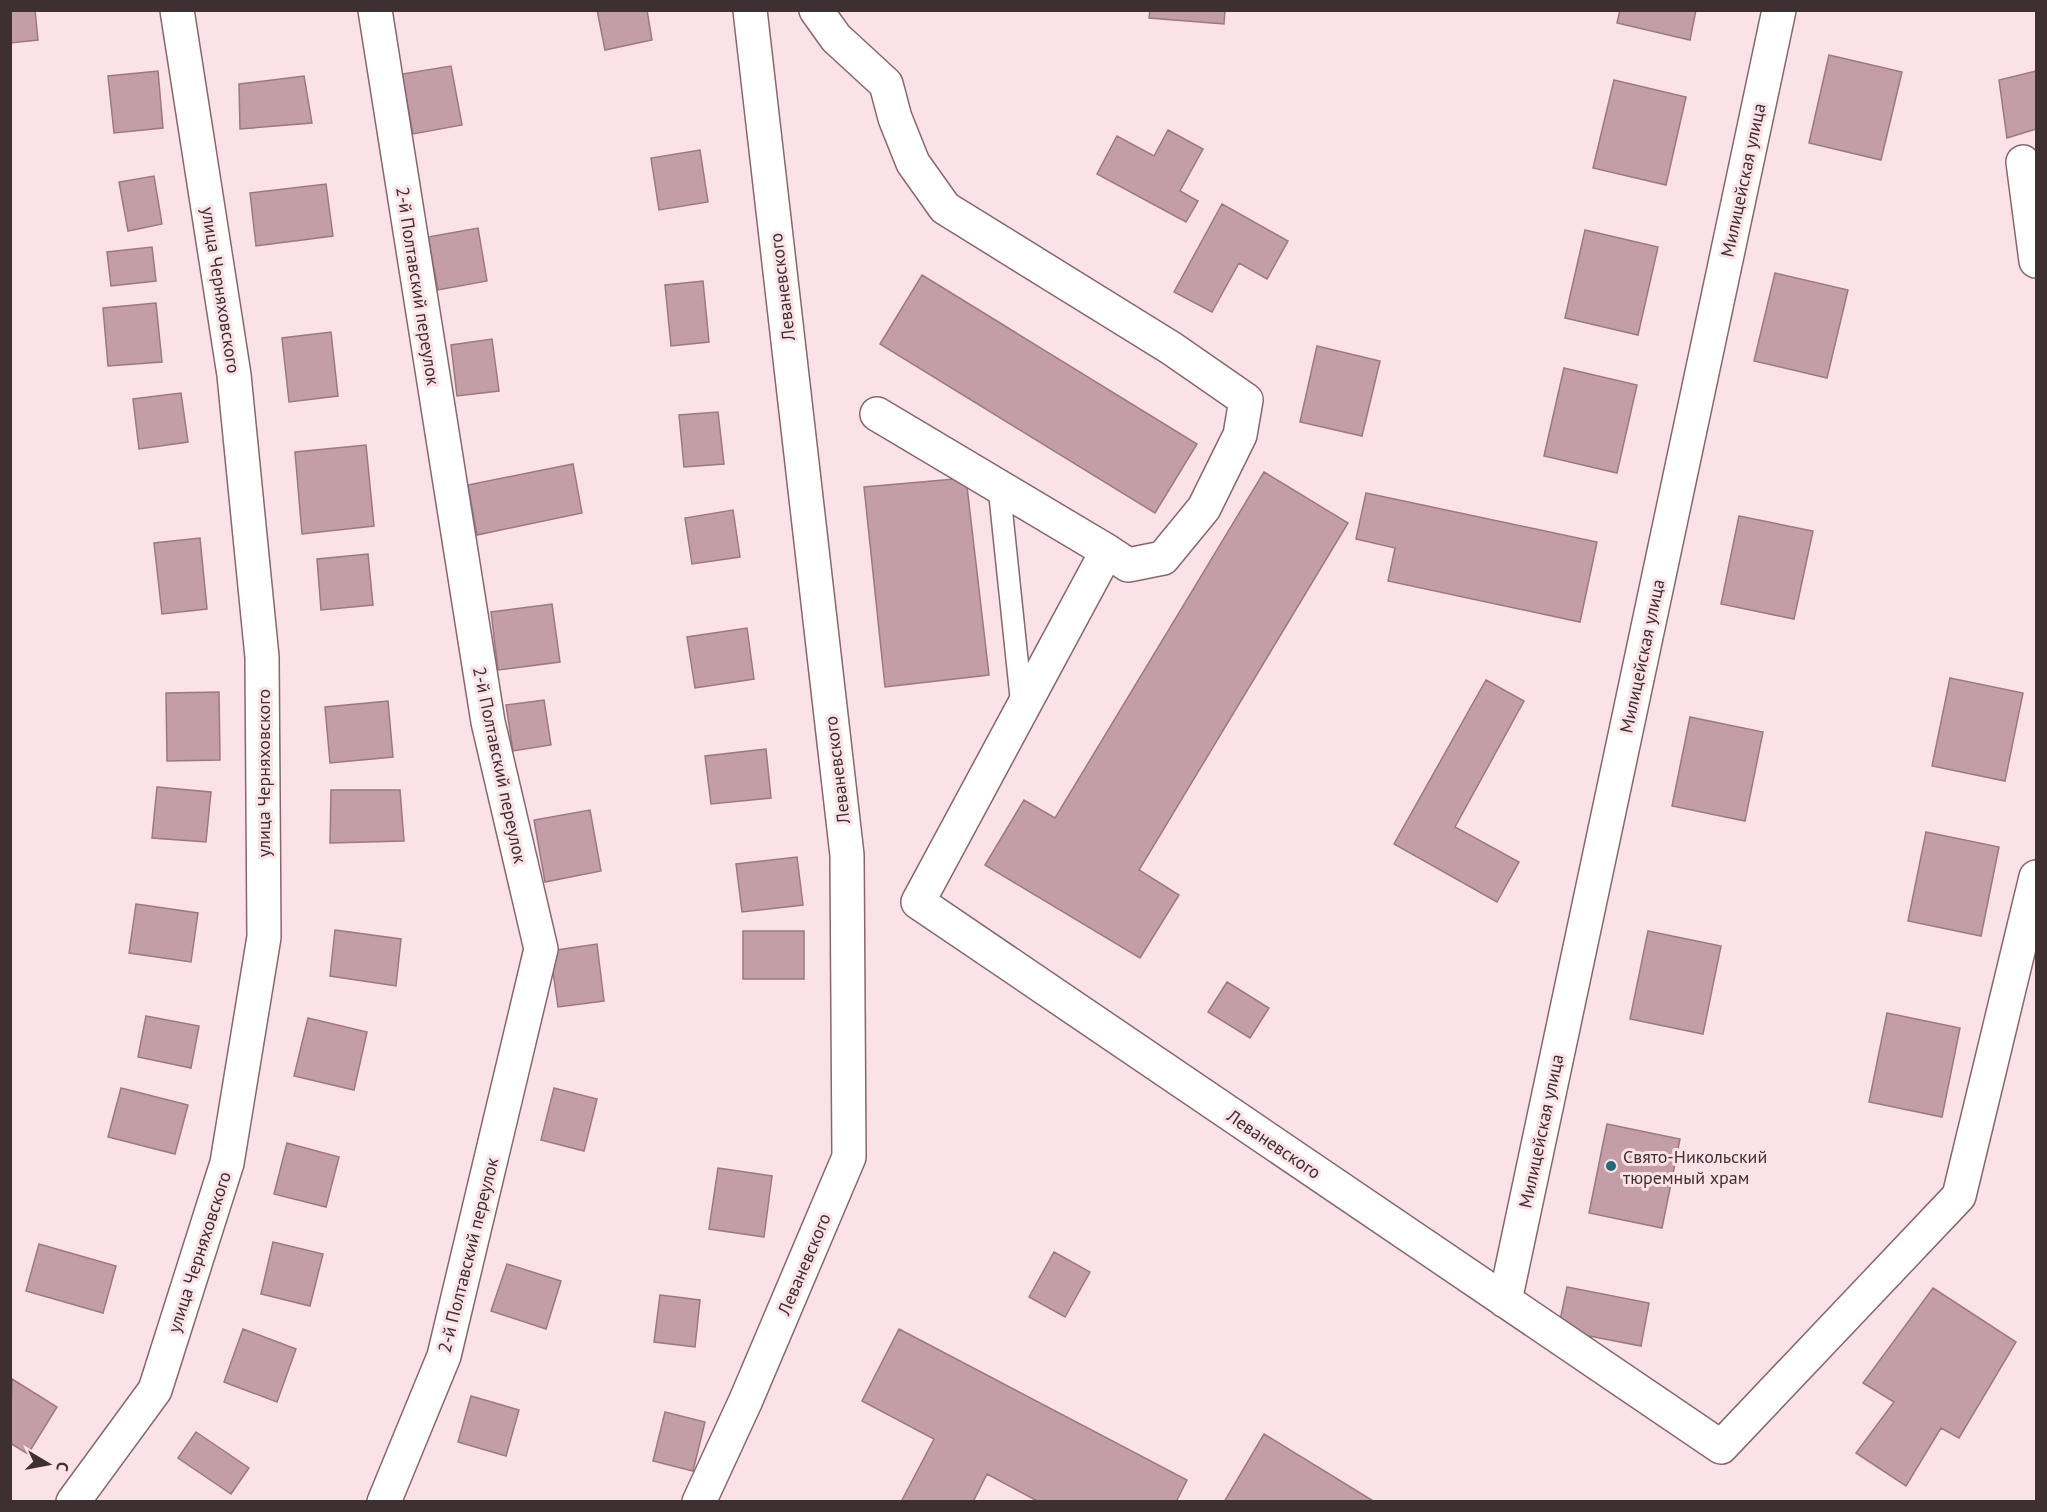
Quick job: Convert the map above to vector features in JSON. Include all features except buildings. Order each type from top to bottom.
[{"type":"street","name":"улица Черняховского","points":[[73,1502],[155,1390],[227,1163],[264,937],[262,657],[234,375],[177,10]]},
{"type":"street","name":"2-й Полтавский переулок","points":[[375,10],[488,722],[541,950],[444,1356],[384,1502]]},
{"type":"street","name":"Леваневского","points":[[699,1502],[746,1400],[849,1157],[847,855],[750,10]]},
{"type":"street","points":[[816,10],[837,38],[886,84],[895,117],[913,163],[945,208],[1171,348],[1246,400],[1240,435],[1204,508],[1163,558],[1128,565],[877,414]]},
{"type":"street","name":"Милицейская улица","points":[[1505,1301],[1779,10]]},
{"type":"street","points":[[2022,162],[2037,261]]},
{"type":"street","name":"Леваневского","points":[[1107,551],[918,902],[1721,1447],[1959,1196],[2037,877]]},
{"type":"lane","points":[[999,487],[1023,708]]},
{"type":"place","name":"Свято-Никольский тюремный храм","points":[[1611,1166]]}]
